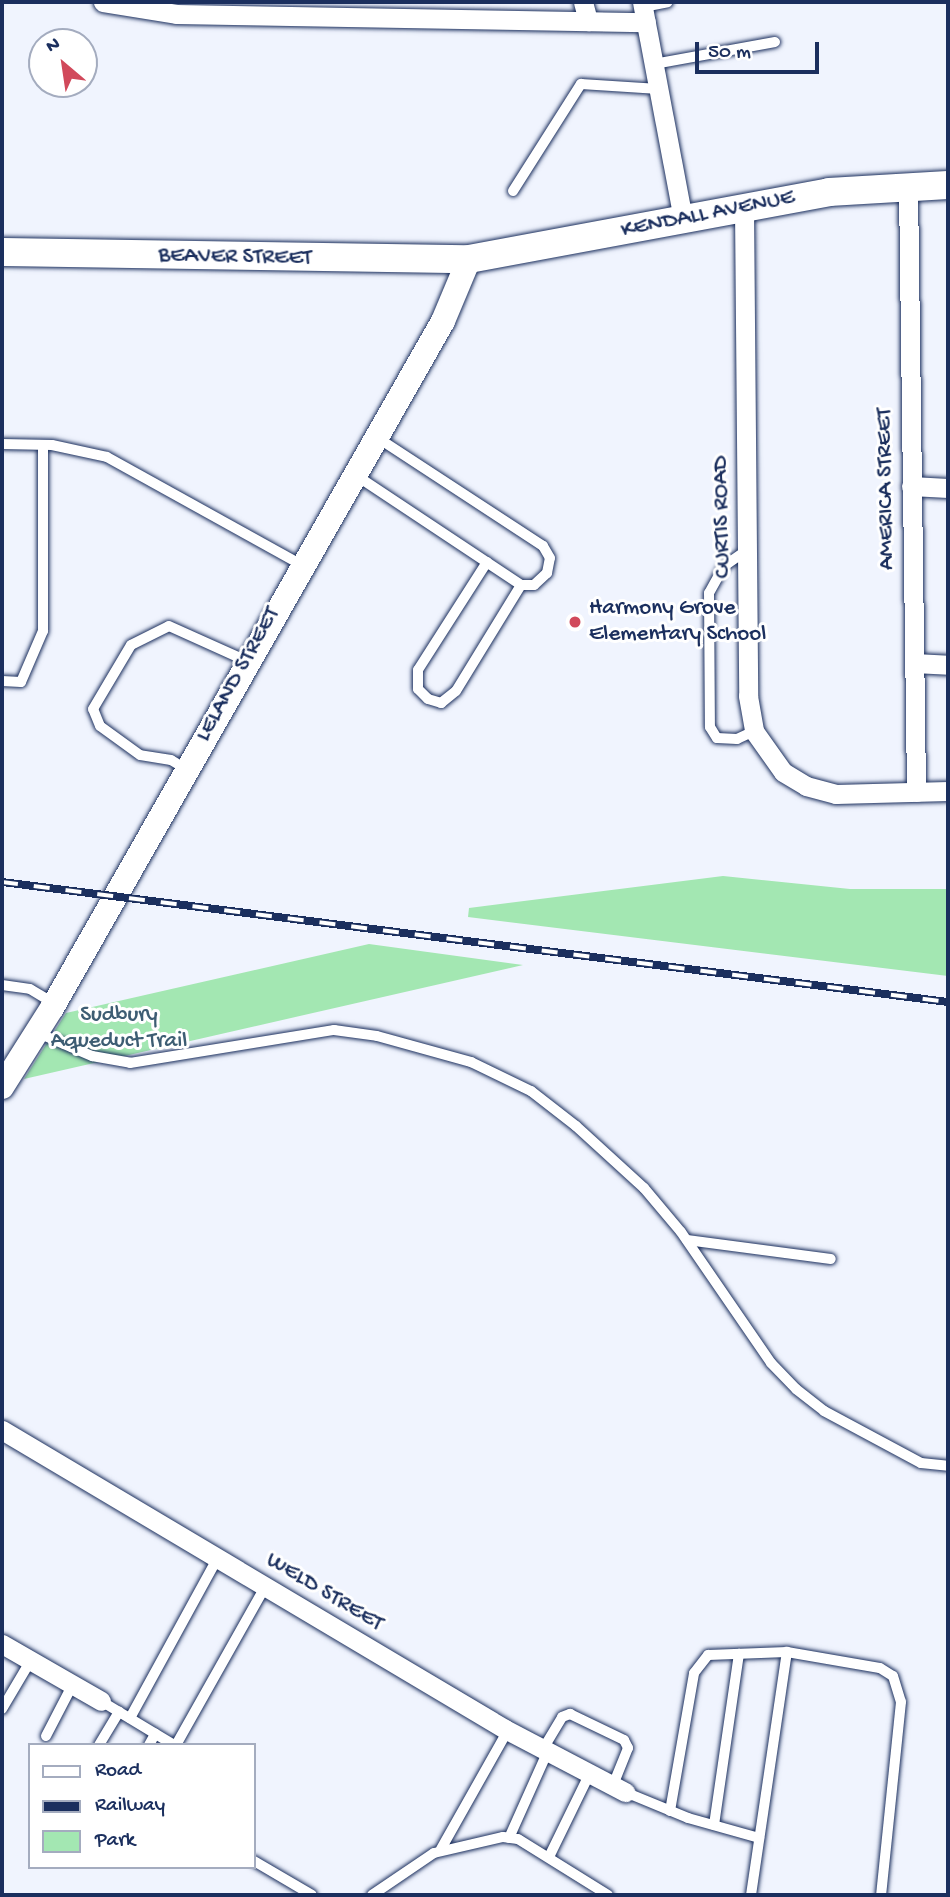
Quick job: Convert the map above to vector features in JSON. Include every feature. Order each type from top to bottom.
[{"type":"main road","name":"KENDALL AVENUE","points":[[469,259],[830,192],[948,185]]},
{"type":"main road","name":"BEAVER STREET","points":[[2,252],[469,259]]},
{"type":"street","points":[[103,2],[145,5],[176,14],[588,21],[644,10],[683,219]]},
{"type":"street","points":[[583,2],[588,21]]},
{"type":"street","name":"AMERICA STREET","points":[[908,186],[916,792]]},
{"type":"street","name":"CURTIS ROAD","points":[[744,208],[748,696],[754,731],[783,772],[806,786],[836,794],[948,791]]},
{"type":"street","name":"LELAND STREET","points":[[2,1087],[55,1004],[300,564],[455,299],[469,259]]},
{"type":"street","points":[[911,486],[948,488]]},
{"type":"street","points":[[914,663],[948,665]]},
{"type":"street","name":"WELD STREET","points":[[2,1430],[508,1730],[619,1789]]},
{"type":"street","points":[[2,1644],[102,1701]]},
{"type":"lane","points":[[644,10],[668,2]]},
{"type":"lane","points":[[654,64],[775,42]]},
{"type":"lane","points":[[513,191],[581,84],[659,89]]},
{"type":"lane","points":[[353,474],[521,585],[534,584],[547,573],[550,558],[543,546],[376,436]]},
{"type":"lane","points":[[2,444],[43,445],[107,457],[300,564]]},
{"type":"lane","points":[[2,681],[21,681],[43,631],[43,445]]},
{"type":"lane","points":[[748,549],[724,566],[709,593],[710,727],[717,738],[754,731]]},
{"type":"lane","points":[[487,562],[418,670],[418,689],[428,699],[441,703],[456,691],[521,585]]},
{"type":"lane","points":[[186,769],[172,760],[140,755],[100,726],[93,709],[131,645],[169,626],[247,661]]},
{"type":"lane","points":[[2,985],[30,989],[55,1004]]},
{"type":"lane","points":[[38,1033],[92,1056],[130,1063],[334,1031],[377,1037],[471,1062],[531,1091],[576,1126],[643,1188],[687,1240],[771,1363],[796,1390],[824,1412],[921,1463],[948,1466]]},
{"type":"lane","points":[[687,1240],[831,1259]]},
{"type":"lane","points":[[130,1718],[217,1559]]},
{"type":"lane","points":[[176,1743],[265,1587]]},
{"type":"lane","points":[[751,1895],[788,1652]]},
{"type":"lane","points":[[670,1811],[694,1673],[708,1655],[788,1652],[880,1668],[893,1676],[901,1702],[881,1895]]},
{"type":"lane","points":[[714,1825],[739,1654]]},
{"type":"lane","points":[[2,1709],[31,1660]]},
{"type":"lane","points":[[46,1736],[73,1684]]},
{"type":"lane","points":[[102,1701],[171,1743]]},
{"type":"lane","points":[[100,1743],[119,1712]]},
{"type":"lane","points":[[509,1838],[562,1717],[570,1714],[624,1740],[628,1748],[619,1789],[670,1811],[759,1838]]},
{"type":"lane","points":[[441,1850],[508,1730]]},
{"type":"lane","points":[[150,1743],[155,1734]]},
{"type":"lane","points":[[550,1857],[590,1773]]},
{"type":"lane","points":[[372,1895],[441,1850],[485,1838],[509,1838],[550,1857],[608,1895]]},
{"type":"lane","points":[[256,1862],[312,1895]]},
{"type":"green space","points":[[723,876],[850,889],[948,889],[948,976],[468,917],[469,908]]},
{"type":"green space","name":"Sudbury Aqueduct Trail","points":[[369,944],[523,965],[24,1079],[66,1013]]},
{"type":"railway","points":[[2,882],[948,1002]]},
{"type":"place","name":"Harmony Grove Elementary School","points":[[575,622]]}]
